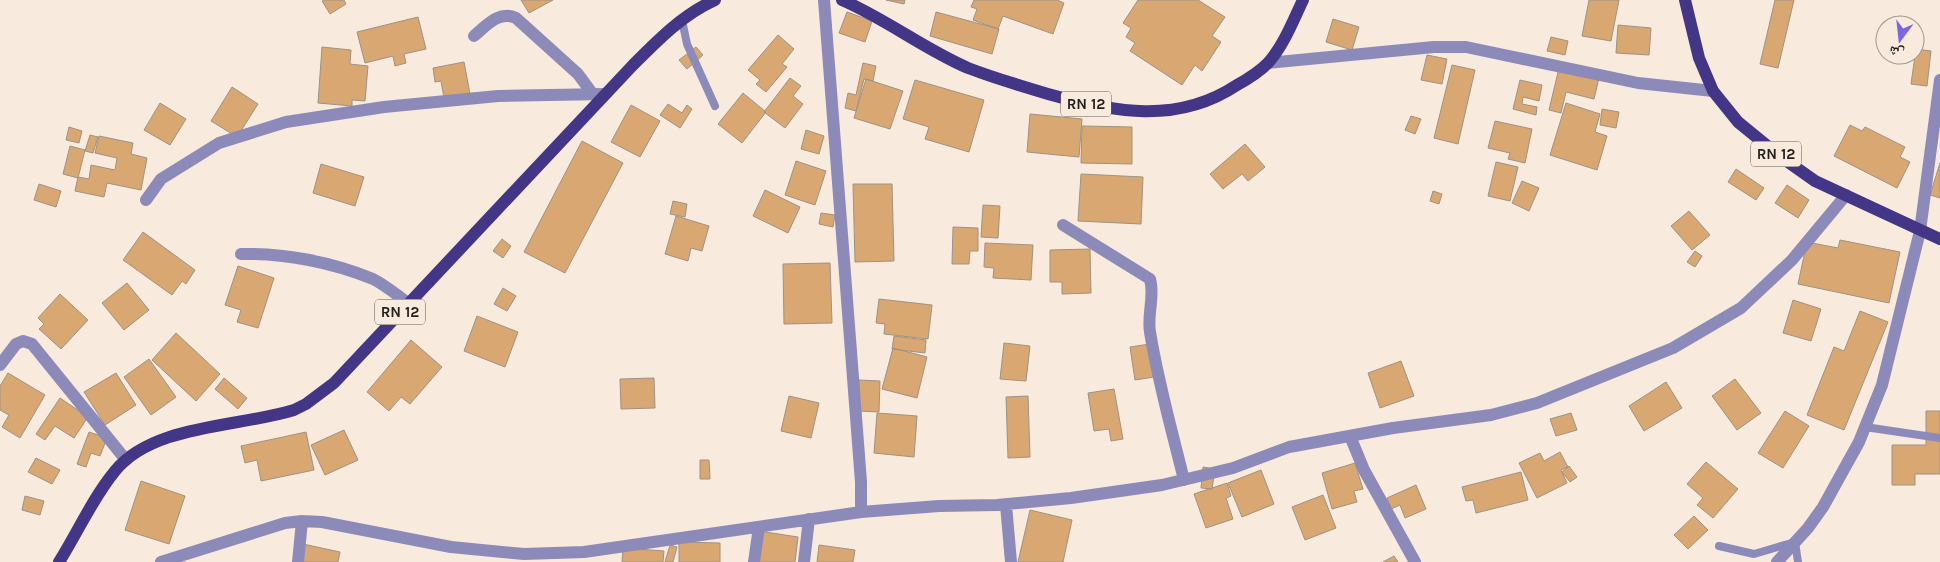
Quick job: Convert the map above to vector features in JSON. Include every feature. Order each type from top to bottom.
[{"type":"main road","name":"RN 12","points":[[59,562],[102,489],[126,460],[150,446],[179,435],[282,414],[306,404],[334,383],[599,93],[669,30],[715,0]]},
{"type":"main road","name":"RN 12","points":[[842,0],[917,43],[968,68],[1079,102],[1129,111],[1163,111],[1186,108],[1232,89],[1268,63],[1280,45],[1303,0]]},
{"type":"main road","name":"RN 12","points":[[1685,0],[1699,58],[1713,91],[1738,122],[1781,157],[1815,181],[1940,239]]},
{"type":"street","points":[[824,0],[838,170],[861,512]]},
{"type":"street","points":[[474,36],[493,20],[503,16],[512,16],[599,93]]},
{"type":"street","points":[[1268,63],[1434,47],[1466,47],[1638,83],[1713,91]]},
{"type":"street","points":[[1777,562],[1822,507],[1847,465],[1882,385],[1920,230],[1940,80]]},
{"type":"street","points":[[146,200],[161,179],[220,143],[286,122],[384,107],[498,96],[599,93]]},
{"type":"street","points":[[161,562],[206,550],[278,525],[302,521],[322,522],[451,547],[524,554],[584,552],[861,512],[1006,505],[1162,485],[1233,468],[1288,448],[1350,436],[1491,415],[1528,405],[1580,386],[1673,348],[1741,308],[1792,260],[1846,195]]},
{"type":"street","points":[[1063,225],[1150,279],[1153,288],[1149,330],[1184,480]]},
{"type":"street","points":[[241,254],[258,254],[327,263],[374,280],[408,303]]},
{"type":"street","points":[[0,365],[16,344],[23,341],[32,344],[126,460]]},
{"type":"street","points":[[1350,436],[1364,470],[1415,562]]},
{"type":"street","points":[[1006,505],[1011,562]]},
{"type":"street","points":[[804,562],[809,519]]},
{"type":"street","points":[[298,562],[302,521]]},
{"type":"street","points":[[754,562],[759,527]]},
{"type":"lane","points":[[682,20],[687,44],[715,106]]},
{"type":"lane","points":[[1865,426],[1940,438]]},
{"type":"lane","points":[[1719,546],[1754,554],[1795,542],[1798,562]]},
{"type":"building","points":[[344,0],[346,4],[330,14],[322,1]]},
{"type":"building","points":[[521,0],[553,0],[529,13]]},
{"type":"building","points":[[886,0],[905,0],[904,4]]},
{"type":"building","points":[[974,0],[1057,0],[1064,3],[1053,34],[1003,16],[998,29],[973,20],[977,9],[971,7]]},
{"type":"building","points":[[1138,0],[1198,0],[1225,17],[1212,36],[1221,42],[1202,71],[1195,65],[1182,85],[1130,51],[1135,43],[1126,37],[1131,28],[1123,23]]},
{"type":"building","points":[[1589,0],[1619,0],[1611,41],[1582,36]]},
{"type":"building","points":[[1775,0],[1794,0],[1778,68],[1760,64]]},
{"type":"building","points":[[847,12],[872,21],[865,42],[839,33]]},
{"type":"building","points":[[936,12],[999,29],[992,54],[930,36]]},
{"type":"building","points":[[418,17],[426,49],[404,54],[406,63],[395,66],[393,56],[365,63],[357,32]]},
{"type":"building","points":[[1333,19],[1359,27],[1352,50],[1326,42]]},
{"type":"building","points":[[1618,25],[1651,28],[1649,55],[1616,53]]},
{"type":"building","points":[[778,35],[794,49],[782,64],[787,67],[766,92],[756,84],[760,80],[748,70]]},
{"type":"building","points":[[1551,37],[1568,41],[1565,55],[1547,51]]},
{"type":"building","points":[[322,47],[351,50],[350,64],[368,66],[365,101],[352,100],[352,106],[318,103]]},
{"type":"building","points":[[696,47],[703,55],[687,69],[679,60]]},
{"type":"building","points":[[1925,50],[1931,51],[1927,86],[1911,84],[1914,65],[1925,65]]},
{"type":"building","points":[[1427,55],[1447,59],[1442,84],[1421,80]]},
{"type":"building","points":[[464,62],[470,94],[444,98],[441,81],[435,82],[433,68]]},
{"type":"building","points":[[863,63],[876,66],[873,81],[864,79],[856,111],[845,108],[848,93],[856,95]]},
{"type":"building","points":[[1452,65],[1475,70],[1458,144],[1434,138]]},
{"type":"building","points":[[1559,68],[1599,78],[1594,99],[1566,92],[1561,113],[1549,110]]},
{"type":"building","points":[[790,78],[801,86],[793,96],[803,104],[785,128],[764,112]]},
{"type":"building","points":[[866,79],[903,91],[890,129],[854,118]]},
{"type":"building","points":[[915,80],[984,100],[969,152],[925,139],[929,127],[903,119]]},
{"type":"building","points":[[1520,80],[1542,85],[1539,101],[1523,97],[1522,104],[1537,107],[1536,115],[1513,109]]},
{"type":"building","points":[[232,87],[258,104],[237,137],[211,121]]},
{"type":"building","points":[[743,93],[766,112],[742,143],[718,124]]},
{"type":"building","points":[[160,103],[186,119],[170,145],[144,130]]},
{"type":"building","points":[[1566,103],[1600,114],[1595,132],[1607,136],[1597,170],[1550,155]]},
{"type":"building","points":[[668,104],[682,113],[687,105],[692,109],[680,128],[660,115]]},
{"type":"building","points":[[631,105],[660,121],[640,157],[611,142]]},
{"type":"building","points":[[1602,109],[1619,112],[1616,128],[1600,125]]},
{"type":"building","points":[[1030,114],[1082,119],[1079,157],[1027,152]]},
{"type":"building","points":[[1411,116],[1421,119],[1415,134],[1405,130]]},
{"type":"building","points":[[1495,121],[1532,129],[1525,163],[1508,159],[1510,153],[1488,148]]},
{"type":"building","points":[[1850,125],[1862,131],[1865,127],[1905,147],[1900,157],[1910,162],[1897,188],[1834,156]]},
{"type":"building","points":[[1082,126],[1132,127],[1132,164],[1081,163]]},
{"type":"building","points":[[69,127],[82,131],[79,143],[66,140]]},
{"type":"building","points":[[806,130],[824,136],[819,154],[801,149]]},
{"type":"building","points":[[90,135],[98,137],[93,153],[85,151]]},
{"type":"building","points":[[99,136],[133,143],[131,154],[147,158],[141,190],[107,183],[104,197],[75,191],[78,177],[89,179],[91,165],[115,170],[117,158],[95,153]]},
{"type":"building","points":[[582,141],[623,163],[565,273],[524,252]]},
{"type":"building","points":[[1245,144],[1265,167],[1248,181],[1242,174],[1223,189],[1210,174]]},
{"type":"building","points":[[70,146],[85,150],[78,178],[63,174]]},
{"type":"building","points":[[796,161],[826,171],[815,205],[785,195]]},
{"type":"building","points":[[1496,162],[1518,167],[1510,201],[1488,196]]},
{"type":"building","points":[[1940,163],[1940,198],[1930,195]]},
{"type":"building","points":[[321,164],[364,177],[355,206],[313,193]]},
{"type":"building","points":[[1736,169],[1764,188],[1756,200],[1728,182]]},
{"type":"building","points":[[1081,174],[1143,177],[1141,224],[1078,221]]},
{"type":"building","points":[[1522,181],[1539,188],[1529,211],[1512,203]]},
{"type":"building","points":[[39,184],[61,191],[56,207],[34,200]]},
{"type":"building","points":[[853,184],[892,184],[894,261],[855,262]]},
{"type":"building","points":[[1787,185],[1809,200],[1798,218],[1775,203]]},
{"type":"building","points":[[765,190],[800,207],[788,233],[753,216]]},
{"type":"building","points":[[1433,191],[1442,194],[1439,204],[1430,201]]},
{"type":"building","points":[[673,201],[687,204],[685,217],[670,214]]},
{"type":"building","points":[[983,205],[1000,206],[998,238],[981,237]]},
{"type":"building","points":[[1689,211],[1710,235],[1692,250],[1671,226]]},
{"type":"building","points":[[821,213],[835,215],[833,227],[819,224]]},
{"type":"building","points":[[676,216],[709,226],[702,251],[691,248],[688,261],[665,254]]},
{"type":"building","points":[[953,227],[978,228],[978,251],[970,251],[969,264],[952,264]]},
{"type":"building","points":[[143,232],[195,270],[186,284],[182,281],[172,295],[123,260]]},
{"type":"building","points":[[502,239],[511,246],[503,258],[493,251]]},
{"type":"building","points":[[1840,240],[1900,252],[1889,303],[1798,284],[1807,242],[1838,248]]},
{"type":"building","points":[[985,243],[1033,245],[1031,280],[993,278],[994,268],[984,267]]},
{"type":"building","points":[[1090,249],[1091,293],[1062,294],[1062,282],[1050,282],[1050,250]]},
{"type":"building","points":[[1695,251],[1702,256],[1695,267],[1687,262]]},
{"type":"building","points":[[830,263],[832,323],[784,324],[783,264]]},
{"type":"building","points":[[238,266],[274,278],[258,328],[237,322],[241,310],[225,305]]},
{"type":"building","points":[[127,283],[149,310],[124,330],[102,303]]},
{"type":"building","points":[[503,288],[516,296],[507,311],[494,304]]},
{"type":"building","points":[[60,294],[88,320],[61,349],[39,329],[44,324],[38,318]]},
{"type":"building","points":[[879,299],[932,305],[928,339],[884,334],[885,324],[876,323]]},
{"type":"building","points":[[1793,300],[1821,309],[1811,341],[1783,333]]},
{"type":"building","points":[[1860,311],[1888,322],[1844,430],[1807,415],[1834,347],[1844,351]]},
{"type":"building","points":[[477,316],[518,332],[505,367],[464,351]]},
{"type":"building","points":[[176,333],[220,374],[196,401],[152,360]]},
{"type":"building","points":[[894,336],[926,340],[925,353],[892,349]]},
{"type":"building","points":[[411,340],[442,367],[410,404],[401,397],[389,411],[367,392]]},
{"type":"building","points":[[1004,343],[1030,346],[1026,381],[1000,379]]},
{"type":"building","points":[[1150,344],[1154,377],[1135,380],[1130,347]]},
{"type":"building","points":[[893,348],[927,357],[917,398],[882,389]]},
{"type":"building","points":[[149,359],[176,397],[151,415],[124,377]]},
{"type":"building","points":[[1401,361],[1414,396],[1380,408],[1368,373]]},
{"type":"building","points":[[8,373],[45,395],[20,438],[2,427],[9,415],[0,410],[0,386]]},
{"type":"building","points":[[116,373],[136,405],[105,425],[84,392]]},
{"type":"building","points":[[224,378],[247,398],[238,409],[215,389]]},
{"type":"building","points":[[654,378],[655,408],[621,409],[620,379]]},
{"type":"building","points":[[1735,379],[1761,413],[1737,430],[1712,396]]},
{"type":"building","points":[[859,380],[880,381],[879,412],[858,411]]},
{"type":"building","points":[[1666,382],[1682,408],[1644,431],[1629,406]]},
{"type":"building","points":[[1114,389],[1123,439],[1111,441],[1109,429],[1094,431],[1088,393]]},
{"type":"building","points":[[789,396],[819,403],[811,438],[781,431]]},
{"type":"building","points":[[1028,396],[1030,457],[1008,458],[1006,397]]},
{"type":"building","points":[[60,398],[88,417],[74,438],[55,426],[45,440],[36,434]]},
{"type":"building","points":[[1785,411],[1809,426],[1783,468],[1758,453]]},
{"type":"building","points":[[1926,411],[1940,411],[1940,474],[1915,474],[1915,485],[1892,485],[1892,445],[1926,445]]},
{"type":"building","points":[[877,413],[917,416],[914,457],[874,453]]},
{"type":"building","points":[[1571,413],[1577,430],[1556,436],[1550,419]]},
{"type":"building","points":[[344,430],[358,460],[325,475],[311,445]]},
{"type":"building","points":[[89,432],[107,438],[100,456],[91,453],[86,467],[77,464]]},
{"type":"building","points":[[306,432],[314,470],[261,481],[257,460],[245,463],[241,446]]},
{"type":"building","points":[[1560,452],[1568,467],[1561,470],[1567,483],[1537,498],[1519,463],[1540,453],[1544,461]]},
{"type":"building","points":[[36,458],[60,470],[52,484],[28,472]]},
{"type":"building","points":[[700,460],[709,460],[710,479],[700,479]]},
{"type":"building","points":[[1706,462],[1738,489],[1713,518],[1697,505],[1703,498],[1687,484]]},
{"type":"building","points":[[1355,463],[1363,489],[1354,491],[1357,502],[1332,509],[1322,473]]},
{"type":"building","points":[[1569,466],[1577,477],[1570,482],[1562,472]]},
{"type":"building","points":[[1203,467],[1215,469],[1212,489],[1201,488]]},
{"type":"building","points":[[1261,470],[1274,504],[1242,517],[1228,483]]},
{"type":"building","points":[[1521,472],[1528,500],[1476,513],[1473,500],[1466,501],[1462,487]]},
{"type":"building","points":[[141,481],[185,496],[169,544],[125,530]]},
{"type":"building","points":[[1227,483],[1231,496],[1226,498],[1233,519],[1206,528],[1194,494]]},
{"type":"building","points":[[1416,485],[1426,509],[1405,518],[1400,505],[1391,509],[1387,498]]},
{"type":"building","points":[[1323,495],[1336,528],[1305,540],[1292,507]]},
{"type":"building","points":[[25,496],[44,501],[40,515],[22,510]]},
{"type":"building","points":[[1030,510],[1072,520],[1063,562],[1018,562]]},
{"type":"building","points":[[1694,516],[1708,530],[1688,549],[1674,535]]},
{"type":"building","points":[[759,531],[798,537],[795,562],[755,562]]},
{"type":"building","points":[[679,542],[720,543],[720,562],[679,562]]},
{"type":"building","points":[[303,544],[340,552],[338,562],[299,562]]},
{"type":"building","points":[[670,545],[677,547],[673,562],[665,562]]},
{"type":"building","points":[[819,545],[855,550],[853,562],[817,562]]},
{"type":"building","points":[[623,548],[664,551],[663,562],[622,562]]},
{"type":"building","points":[[1394,556],[1398,562],[1383,562]]}]
